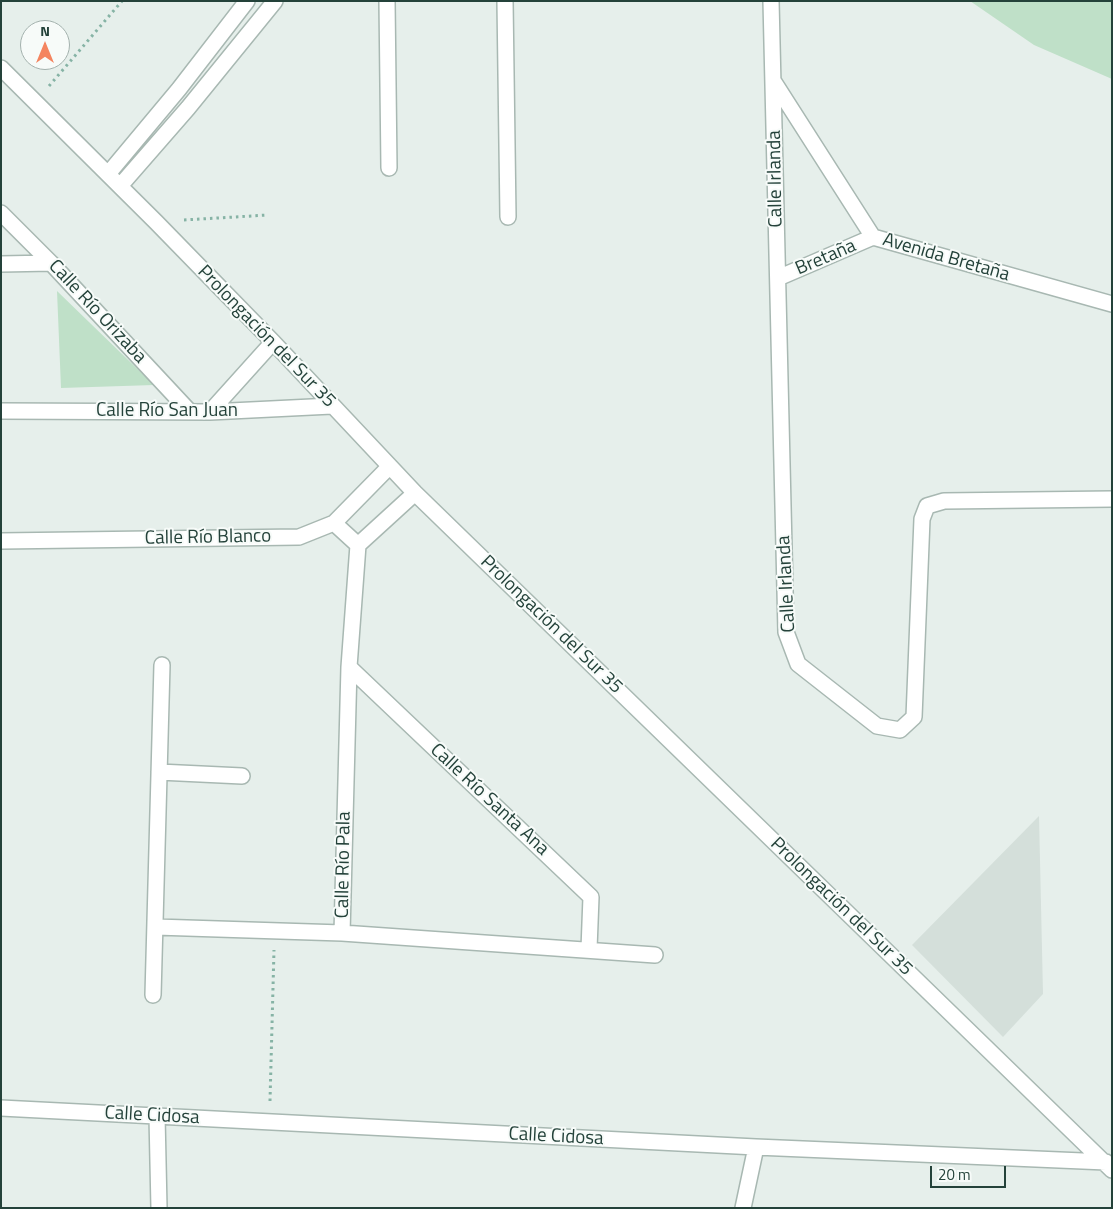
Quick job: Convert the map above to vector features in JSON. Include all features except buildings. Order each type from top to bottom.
[{"type":"street","points":[[108,174],[179,89],[247,1]]},
{"type":"street","points":[[120,186],[188,108],[275,1]]},
{"type":"street","points":[[387,1],[389,168]]},
{"type":"street","points":[[506,1],[508,217]]},
{"type":"street","name":"Calle Irlanda","points":[[771,1],[786,632],[798,664],[877,726],[900,730],[914,717],[922,519],[927,506],[944,501],[1112,499]]},
{"type":"street","name":"Prolongación del Sur 35","points":[[1,68],[156,222],[273,342],[415,493],[1109,1165]]},
{"type":"street","name":"Avenida Bretaña","points":[[773,81],[873,237],[1112,304]]},
{"type":"street","name":"Calle Río Orizaba","points":[[1,213],[51,263],[190,412]]},
{"type":"street","name":"Bretaña","points":[[778,278],[873,237]]},
{"type":"street","points":[[1,264],[51,263]]},
{"type":"street","points":[[210,412],[273,342]]},
{"type":"street","name":"Calle Río San Juan","points":[[1,411],[210,412],[332,406]]},
{"type":"street","name":"Calle Río Blanco","points":[[1,541],[299,537],[334,524],[389,467]]},
{"type":"street","points":[[334,524],[358,546],[415,493]]},
{"type":"street","name":"Calle Río Pala","points":[[358,546],[349,667],[342,932],[655,955]]},
{"type":"street","points":[[153,995],[162,665]]},
{"type":"street","name":"Calle Río Santa Ana","points":[[349,667],[591,897],[589,950]]},
{"type":"street","points":[[159,772],[242,776]]},
{"type":"street","points":[[156,928],[342,932]]},
{"type":"street","name":"Calle Cidosa","points":[[1,1108],[1109,1165]]},
{"type":"street","points":[[157,1116],[159,1208]]},
{"type":"street","points":[[743,1208],[756,1147]]},
{"type":"path","points":[[36,102],[122,1]]},
{"type":"path","points":[[156,222],[268,215]]},
{"type":"path","points":[[269,1122],[274,931]]},
{"type":"shaded area","points":[[1039,816],[1043,994],[1003,1037],[912,945]]},
{"type":"green space","points":[[970,1],[1112,1],[1112,79],[1034,45]]},
{"type":"green space","points":[[57,291],[154,385],[61,388]]}]
